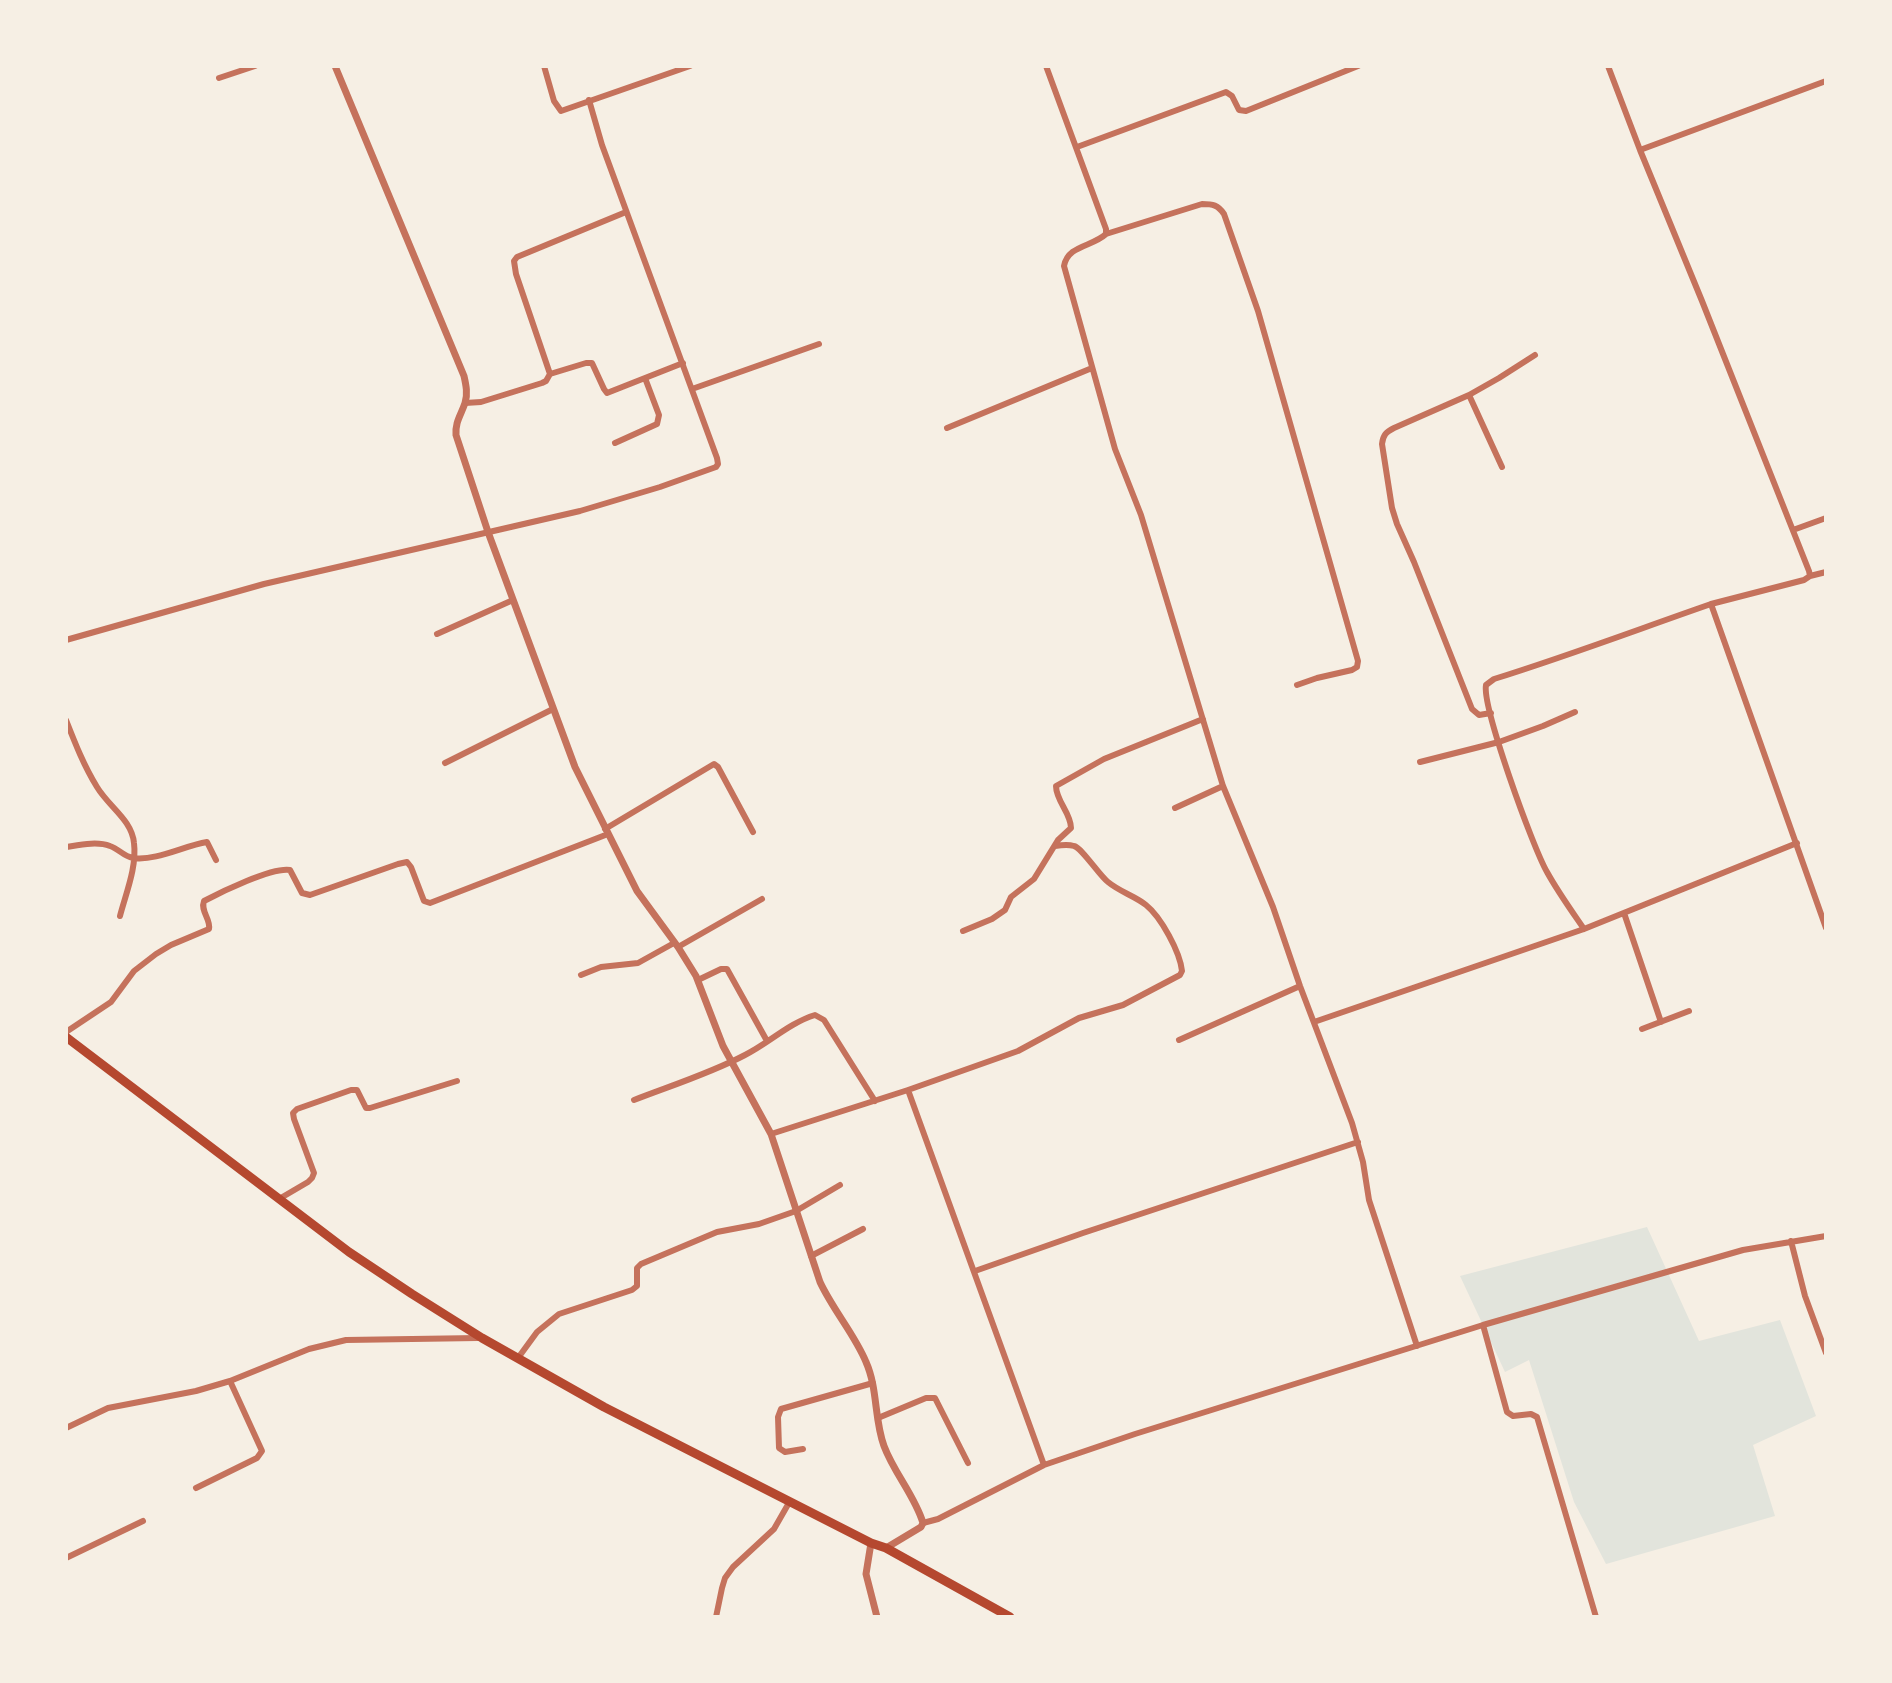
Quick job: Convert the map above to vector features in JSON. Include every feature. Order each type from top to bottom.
[{"type":"main road","points":[[66,1035],[382,1275],[482,1338],[604,1407],[886,1548],[1010,1617]]},
{"type":"street","points":[[219,78],[255,66]]},
{"type":"street","points":[[335,66],[464,376],[465,403],[457,418],[456,435],[488,532],[575,767],[642,901],[698,980],[731,1062],[771,1134],[829,1302],[867,1362],[883,1445],[923,1523]]},
{"type":"street","points":[[544,66],[554,101],[561,111],[690,66]]},
{"type":"street","points":[[1046,66],[1105,221],[1106,234]]},
{"type":"street","points":[[1077,147],[1226,92],[1232,96],[1239,110],[1246,111],[1358,66]]},
{"type":"street","points":[[1608,66],[1810,576]]},
{"type":"street","points":[[1640,150],[1826,81]]},
{"type":"street","points":[[66,640],[264,584],[608,503],[716,467],[717,458],[595,126],[589,100]]},
{"type":"street","points":[[1297,685],[1352,670],[1357,667],[1358,661],[1258,311],[1224,214],[1212,204],[1202,204],[1106,234],[1102,239],[1067,255],[1064,266],[1115,449],[1141,515],[1223,786],[1273,907],[1358,1142],[1369,1200],[1417,1346]]},
{"type":"street","points":[[550,374],[514,261],[525,253],[626,212]]},
{"type":"street","points":[[692,389],[819,344]]},
{"type":"street","points":[[1491,713],[1479,715],[1472,709],[1397,524],[1382,444],[1386,432],[1469,395],[1535,355]]},
{"type":"street","points":[[465,403],[481,402],[542,383],[550,374],[586,363],[592,363],[607,393],[683,363]]},
{"type":"street","points":[[947,428],[1092,368]]},
{"type":"street","points":[[615,443],[657,424],[659,415],[645,378]]},
{"type":"street","points":[[1469,395],[1502,467]]},
{"type":"street","points":[[1793,530],[1826,518]]},
{"type":"street","points":[[1584,929],[1545,870],[1520,807],[1485,689],[1489,681],[1711,604],[1826,572]]},
{"type":"street","points":[[437,634],[513,600]]},
{"type":"street","points":[[1711,604],[1825,922]]},
{"type":"street","points":[[445,763],[553,709]]},
{"type":"street","points":[[1420,762],[1499,742],[1575,712]]},
{"type":"street","points":[[963,931],[1000,915],[1011,897],[1034,879],[1072,825],[1056,793],[1056,786],[1104,759],[1203,719]]},
{"type":"street","points":[[66,720],[97,787],[129,825],[134,840],[134,858],[120,916]]},
{"type":"street","points":[[66,1035],[111,1002],[134,971],[156,954],[209,929],[210,923],[202,908],[204,901],[281,869],[290,870],[302,893],[310,895],[407,862],[424,901],[430,903],[607,832],[714,764],[753,832]]},
{"type":"street","points":[[1175,808],[1223,786]]},
{"type":"street","points":[[66,847],[109,845],[134,858],[207,842],[216,860]]},
{"type":"street","points":[[1314,1022],[1584,929],[1797,843]]},
{"type":"street","points":[[771,1134],[1018,1051],[1079,1018],[1123,1005],[1180,975],[1182,971],[1177,952],[1154,913],[1098,873],[1079,849],[1055,846]]},
{"type":"street","points":[[581,975],[611,965],[638,963],[762,899]]},
{"type":"street","points":[[1624,913],[1661,1022]]},
{"type":"street","points":[[698,980],[721,969],[730,971],[767,1041]]},
{"type":"street","points":[[1179,1040],[1300,986]]},
{"type":"street","points":[[1642,1029],[1689,1011]]},
{"type":"street","points":[[634,1100],[731,1062],[811,1016],[819,1016],[875,1101]]},
{"type":"street","points":[[279,1199],[308,1182],[314,1173],[294,1119],[293,1113],[297,1109],[351,1090],[357,1090],[366,1108],[370,1108],[457,1081]]},
{"type":"street","points":[[908,1090],[1044,1465]]},
{"type":"street","points":[[975,1271],[1358,1142]]},
{"type":"street","points":[[518,1358],[537,1332],[559,1314],[632,1290],[637,1286],[637,1268],[641,1264],[717,1232],[759,1224],[796,1211],[840,1185]]},
{"type":"street","points":[[811,1256],[863,1229]]},
{"type":"street","points":[[886,1548],[923,1523],[938,1519],[1044,1465],[1135,1434],[1483,1325],[1743,1250],[1826,1236]]},
{"type":"street","points":[[1791,1241],[1805,1296],[1826,1353]]},
{"type":"street","points":[[1483,1325],[1507,1412],[1513,1416],[1531,1414],[1537,1417],[1596,1617]]},
{"type":"street","points":[[66,1428],[108,1408],[187,1393],[230,1381],[309,1349],[346,1340],[482,1338]]},
{"type":"street","points":[[196,1488],[257,1458],[262,1451],[230,1381]]},
{"type":"street","points":[[803,1449],[785,1452],[779,1448],[778,1417],[781,1409],[873,1383]]},
{"type":"street","points":[[878,1418],[926,1398],[935,1398],[968,1463]]},
{"type":"street","points":[[718,1616],[725,1578],[774,1529],[790,1501]]},
{"type":"street","points":[[66,1558],[143,1521]]},
{"type":"street","points":[[871,1543],[866,1574],[877,1617]]},
{"type":"shaded area","points":[[1647,1227],[1699,1341],[1780,1320],[1816,1416],[1753,1445],[1775,1516],[1606,1564],[1574,1502],[1529,1360],[1505,1372],[1460,1276]]}]
